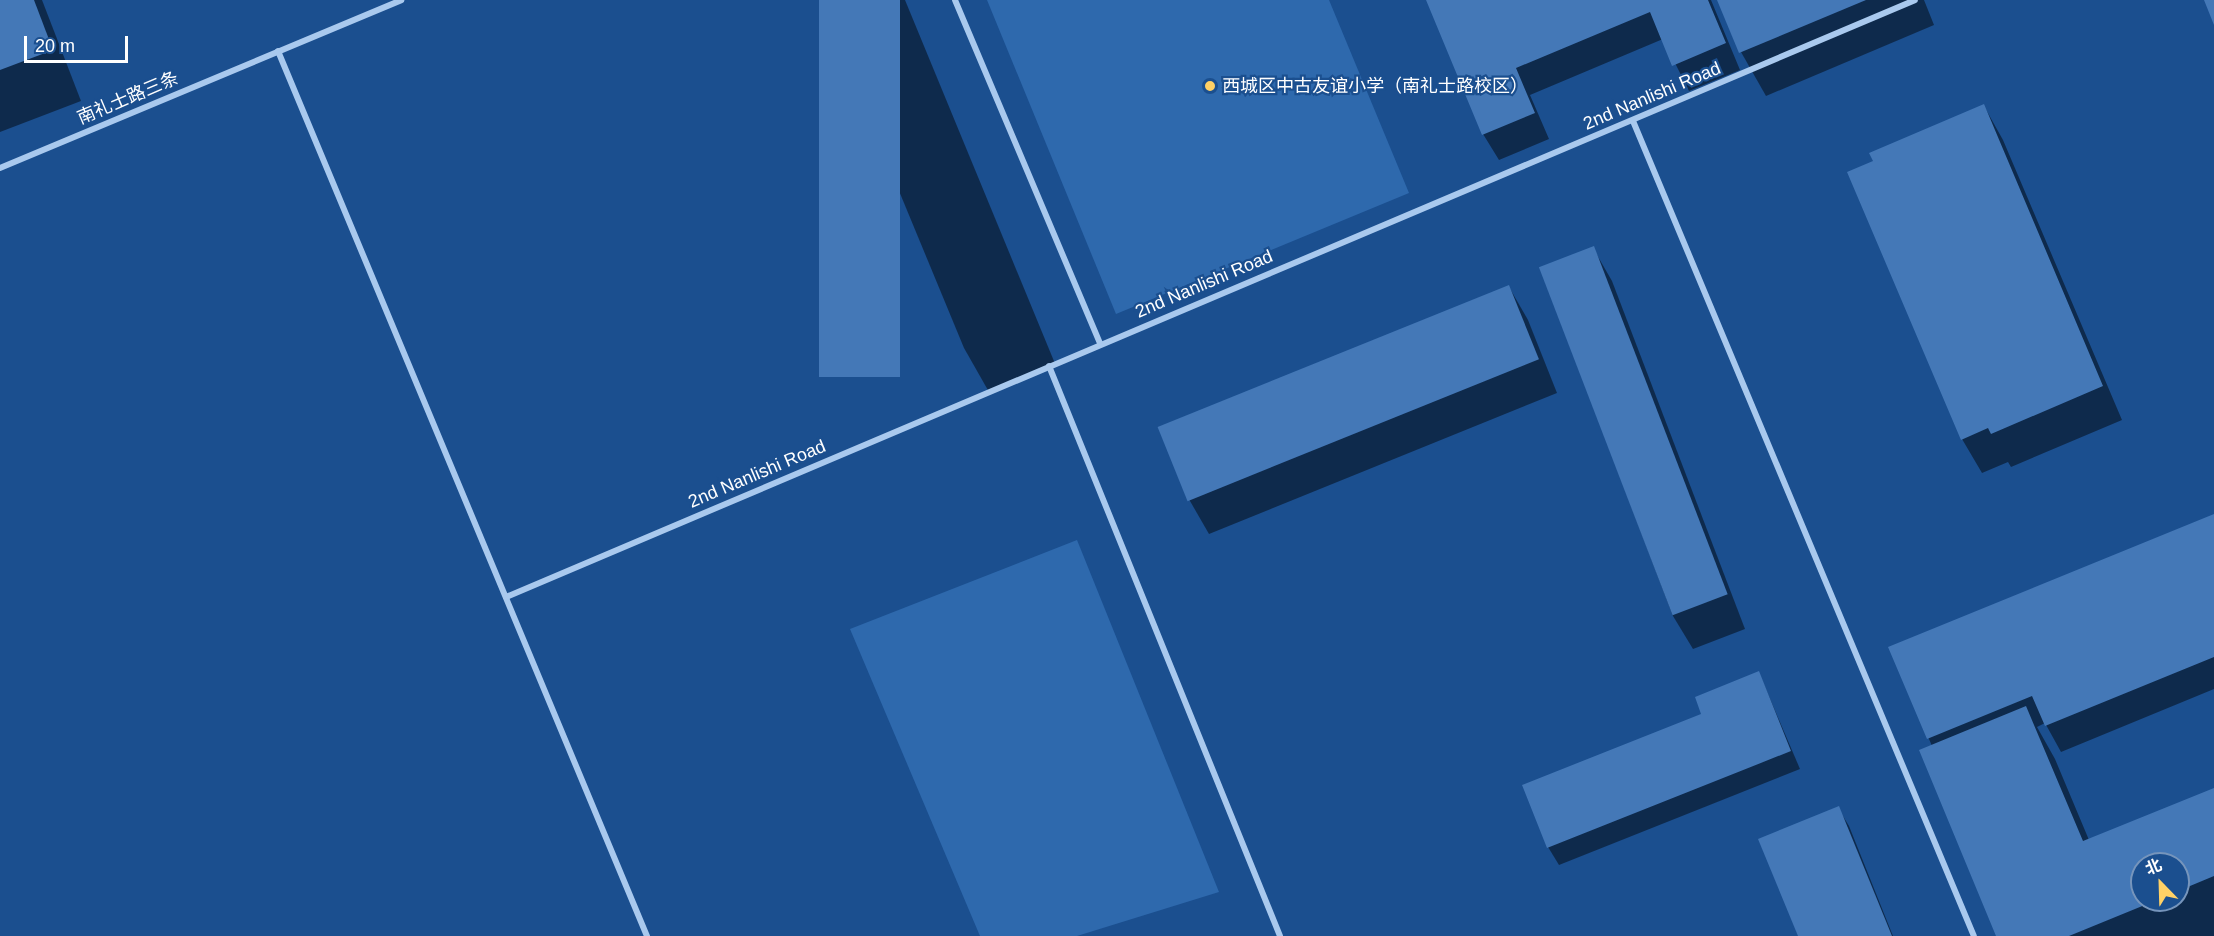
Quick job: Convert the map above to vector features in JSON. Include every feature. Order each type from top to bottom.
[{"type":"street","name":"南礼士路三条","points":[[0,168],[401,0]]},
{"type":"street","points":[[955,0],[1100,344]]},
{"type":"street","name":"2nd Nanlishi Road","points":[[506,597],[1915,0]]},
{"type":"street","points":[[278,51],[647,936]]},
{"type":"street","points":[[1633,121],[1974,936]]},
{"type":"street","points":[[1049,366],[1281,936]]},
{"type":"shaded area","name":"西城区中古友谊小学（南礼士路校区）","points":[[987,0],[1329,0],[1409,193],[1116,314]]},
{"type":"shaded area","points":[[1077,540],[1219,892],[1077,936],[980,936],[850,629]]},
{"type":"building","points":[[0,0],[34,0],[53,50],[0,70]]},
{"type":"building","points":[[819,0],[900,0],[900,377],[819,377]]},
{"type":"building","points":[[1426,0],[1708,0],[1726,43],[1672,66],[1650,12],[1516,68],[1535,113],[1482,135]]},
{"type":"building","points":[[1717,0],[1866,0],[1739,53]]},
{"type":"building","points":[[2204,0],[2214,0],[2214,25]]},
{"type":"building","points":[[1984,104],[2103,386],[1991,434],[1988,428],[1961,440],[1847,172],[1873,161],[1869,153]]},
{"type":"building","points":[[1594,246],[1728,594],[1673,615],[1539,267]]},
{"type":"building","points":[[1509,285],[1539,359],[1188,501],[1158,427]]},
{"type":"building","points":[[2214,514],[2214,657],[2045,726],[2032,696],[1927,739],[1888,647]]},
{"type":"building","points":[[1759,671],[1791,751],[1547,848],[1522,785],[1701,714],[1695,697]]},
{"type":"building","points":[[2026,706],[2083,841],[2214,788],[2214,876],[2190,886],[2190,852],[2130,852],[2130,911],[2069,936],[1996,936],[1919,750]]},
{"type":"building","points":[[1839,806],[1892,936],[1798,936],[1758,839]]},
{"type":"place","name":"西城区中古友谊小学（南礼士路校区）","points":[[1210,86]]}]
